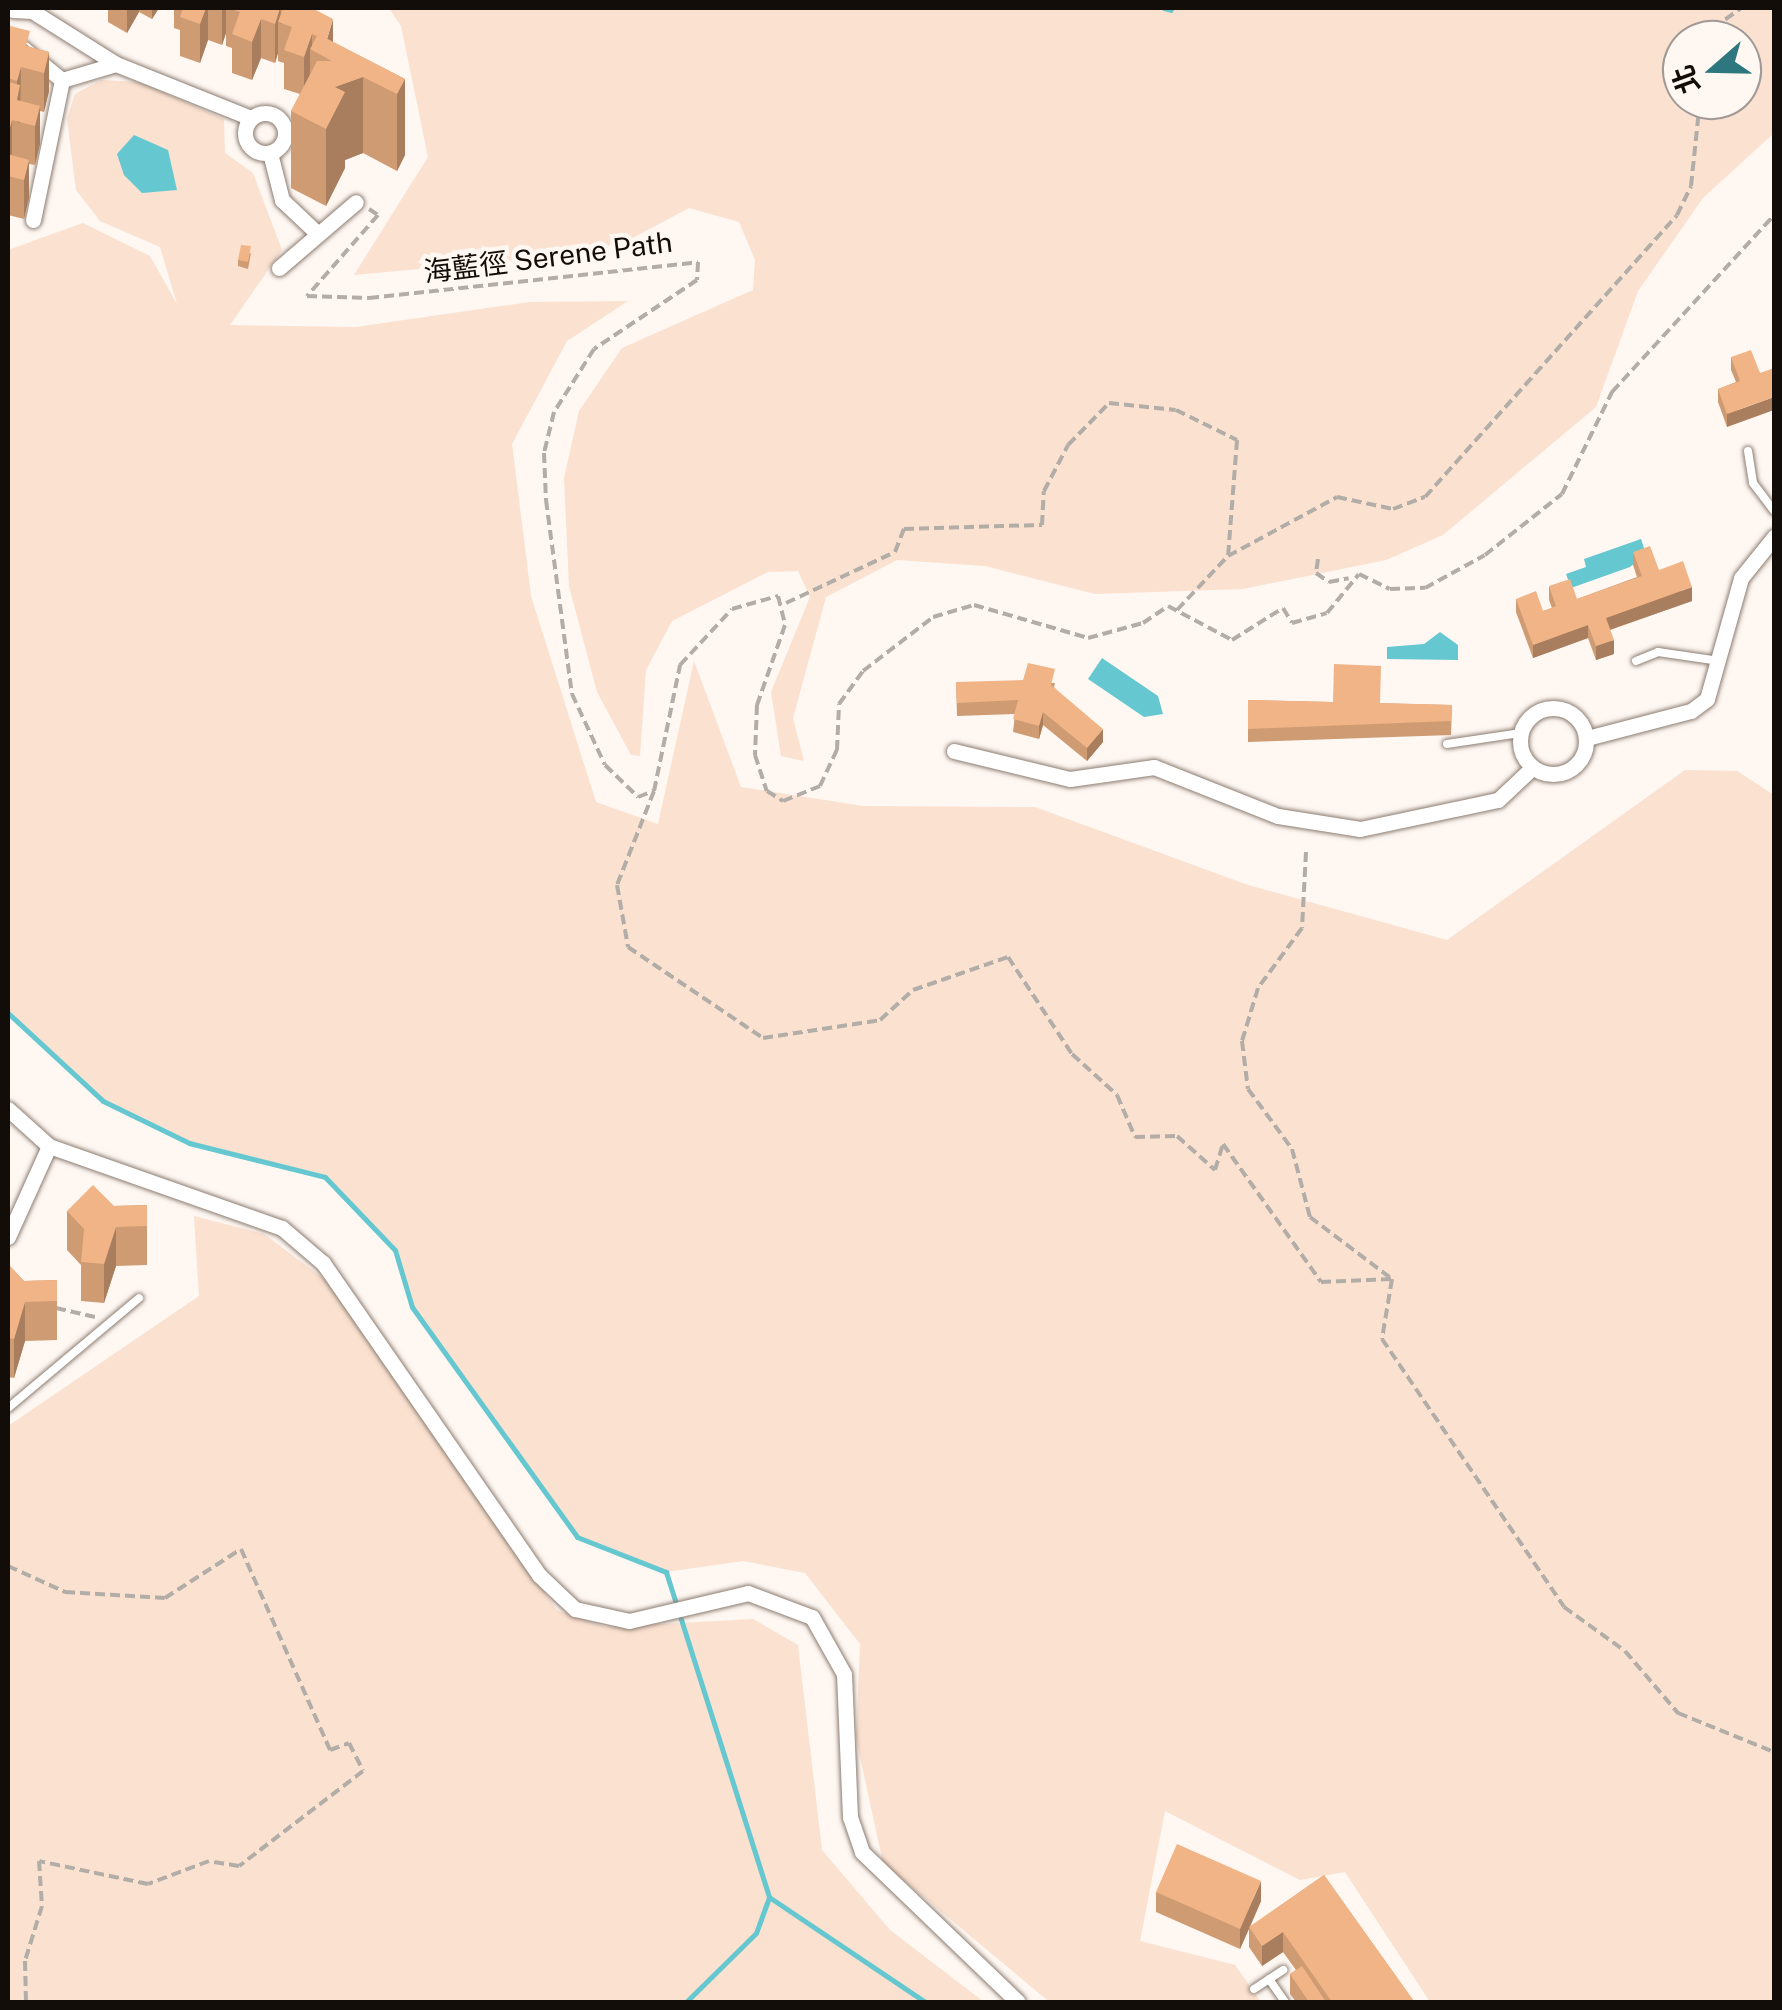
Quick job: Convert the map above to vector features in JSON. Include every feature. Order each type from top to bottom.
[{"type":"street","points":[[62,80],[8,35],[13,9],[32,11],[116,64],[250,118],[269,113],[284,125],[270,153],[282,200],[318,233]]},
{"type":"street","points":[[62,80],[116,64]]},
{"type":"street","points":[[33,220],[62,80]]},
{"type":"street","points":[[250,118],[246,142],[270,153]]},
{"type":"street","points":[[279,268],[356,202]]},
{"type":"street","points":[[1587,738],[1691,711],[1707,698],[1741,578],[1774,536]]},
{"type":"street","points":[[1532,768],[1521,733],[1540,710],[1561,708],[1587,738]]},
{"type":"street","points":[[1532,768],[1553,775],[1574,768],[1587,738]]},
{"type":"street","points":[[954,750],[1070,780],[1154,766],[1309,825],[1360,829],[1462,811],[1498,800],[1532,768]]},
{"type":"street","points":[[8,1109],[48,1146],[282,1228],[348,1291],[556,1594],[608,1620],[657,1615],[713,1600],[775,1597],[829,1636],[844,1674],[849,1804],[862,1852],[1018,2002]]},
{"type":"street","points":[[8,1237],[48,1146]]},
{"type":"lane","points":[[1748,450],[1753,483],[1774,511]]},
{"type":"lane","points":[[1636,661],[1658,652],[1719,661]]},
{"type":"lane","points":[[1447,744],[1521,733]]},
{"type":"lane","points":[[8,1408],[138,1298]]},
{"type":"lane","points":[[1254,1989],[1283,1970]]},
{"type":"lane","points":[[1269,1979],[1285,2002]]},
{"type":"path","points":[[1177,610],[1228,556],[1338,497],[1393,509],[1450,474],[1480,428],[1567,348],[1677,214],[1691,186],[1698,120]]},
{"type":"path","name":"海藍徑 Serene Path","points":[[378,215],[307,296],[369,298],[698,262],[697,280],[594,350],[554,412],[544,452],[572,694],[605,765],[638,797],[654,792]]},
{"type":"path","points":[[1318,558],[1316,573],[1329,582],[1349,578],[1425,588],[1544,512],[1562,494],[1612,392],[1774,215]]},
{"type":"path","points":[[1228,556],[1237,440],[1176,410],[1109,404],[1068,445],[1044,491],[1042,525],[904,529],[895,552],[786,602],[754,596],[732,609],[680,665],[654,792],[617,885],[628,947],[763,1038],[880,1020],[913,990],[1008,958],[1072,1054],[1118,1095],[1135,1137],[1176,1136],[1214,1170],[1223,1144],[1321,1282],[1392,1279]]},
{"type":"path","points":[[786,602],[757,705],[755,755],[767,791],[783,801],[820,786],[837,750],[840,704],[863,672],[933,617],[992,608],[1088,638],[1144,623],[1160,606],[1177,610],[1232,640],[1283,608],[1292,624],[1327,612],[1349,578]]},
{"type":"path","points":[[1306,852],[1302,928],[1258,988],[1246,1023],[1248,1089],[1292,1149],[1310,1217],[1392,1279]]},
{"type":"path","points":[[1392,1279],[1382,1339],[1564,1607],[1625,1651],[1678,1714],[1774,1752]]},
{"type":"path","points":[[44,1305],[112,1321]]},
{"type":"path","points":[[8,1566],[65,1592],[165,1598],[241,1549],[298,1662],[330,1750],[349,1743],[363,1771],[238,1866],[209,1860],[148,1884],[39,1861],[42,1906],[25,1961],[26,2002]]},
{"type":"shaded area","points":[[389,8],[1774,8],[1774,133],[1703,198],[1638,291],[1596,407],[1443,535],[1386,560],[1243,589],[1095,594],[985,566],[897,560],[826,597],[793,718],[804,761],[781,756],[771,692],[810,597],[798,571],[768,572],[672,621],[646,670],[640,756],[631,755],[597,692],[569,586],[564,478],[579,411],[622,348],[753,290],[755,260],[739,222],[689,208],[625,242],[561,256],[354,275],[428,157],[401,26]]},
{"type":"shaded area","points":[[101,80],[139,82],[224,119],[225,153],[253,173],[282,250],[230,325],[356,327],[530,302],[628,301],[567,341],[512,444],[531,596],[596,802],[658,824],[694,661],[741,787],[863,806],[1035,807],[1248,885],[1447,940],[1685,770],[1737,771],[1774,795],[1774,2002],[1430,2002],[1345,1872],[1300,1880],[1165,1811],[1140,1941],[1235,1965],[1261,2002],[1047,2000],[883,1863],[856,1738],[860,1644],[805,1573],[743,1561],[666,1572],[577,1537],[412,1307],[395,1250],[325,1177],[189,1143],[103,1101],[8,1013],[8,250],[83,223],[150,256],[177,304],[160,247],[100,221],[76,190],[67,119],[75,94]]},
{"type":"shaded area","points":[[194,1216],[264,1234],[327,1281],[557,1610],[605,1627],[753,1619],[798,1645],[822,1850],[890,1930],[984,2002],[8,2002],[8,1426],[199,1296]]},
{"type":"water","points":[[134,135],[168,150],[177,190],[142,193],[124,175],[117,154]]},
{"type":"water","points":[[1641,539],[1646,554],[1630,567],[1571,588],[1566,574],[1586,567],[1584,559]]},
{"type":"water","points":[[1440,632],[1458,645],[1458,660],[1387,659],[1387,647],[1424,644]]},
{"type":"water","points":[[1102,658],[1158,696],[1163,714],[1144,717],[1088,679]]},
{"type":"building","points":[[183,8],[206,8],[200,24],[180,17]]},
{"type":"building","points":[[228,8],[280,8],[275,24],[261,19],[252,42],[232,34],[240,12]]},
{"type":"building","points":[[283,8],[312,8],[333,19],[327,39],[312,34],[304,57],[284,50],[292,27],[278,22]]},
{"type":"building","points":[[9,26],[30,31],[26,46],[49,52],[44,73],[21,67],[17,81],[8,78]]},
{"type":"building","points":[[318,34],[405,79],[397,94],[363,77],[335,87],[345,92],[326,129],[291,111],[317,61],[332,61],[310,49]]},
{"type":"building","points":[[8,82],[20,85],[17,100],[40,106],[35,126],[12,120],[8,135]]},
{"type":"building","points":[[8,154],[29,160],[24,180],[8,176]]},
{"type":"building","points":[[241,245],[251,246],[248,262],[238,260]]},
{"type":"building","points":[[1751,350],[1760,373],[1774,368],[1774,397],[1727,414],[1718,389],[1740,381],[1731,357]]},
{"type":"building","points":[[1650,546],[1659,570],[1683,561],[1692,587],[1606,618],[1614,640],[1596,646],[1588,625],[1533,645],[1516,599],[1536,591],[1543,611],[1556,606],[1549,586],[1570,579],[1577,599],[1642,576],[1633,552]]},
{"type":"building","points":[[1028,663],[1055,669],[1051,685],[1103,729],[1087,748],[1043,712],[1039,726],[1013,719],[1018,700],[957,703],[956,682],[1023,680]]},
{"type":"building","points":[[1334,664],[1381,666],[1380,703],[1452,705],[1451,721],[1248,729],[1248,700],[1333,702]]},
{"type":"building","points":[[93,1185],[114,1206],[147,1205],[147,1226],[116,1227],[104,1264],[81,1262],[84,1229],[67,1211]]},
{"type":"building","points":[[8,1264],[24,1281],[57,1280],[57,1301],[25,1302],[14,1339],[8,1338]]},
{"type":"building","points":[[1177,1844],[1261,1881],[1240,1929],[1156,1892]]},
{"type":"building","points":[[1324,1875],[1414,2001],[1332,2002],[1283,1932],[1262,1946],[1249,1927]]},
{"type":"building","points":[[1302,1966],[1326,2002],[1309,2002],[1290,1974]]},
{"type":"waterway","points":[[1164,8],[1171,10]]},
{"type":"waterway","points":[[8,1013],[103,1101],[189,1143],[325,1177],[395,1250],[412,1307],[577,1537],[666,1572],[769,1897],[925,2002]]},
{"type":"waterway","points":[[686,2002],[756,1933],[769,1897]]}]
